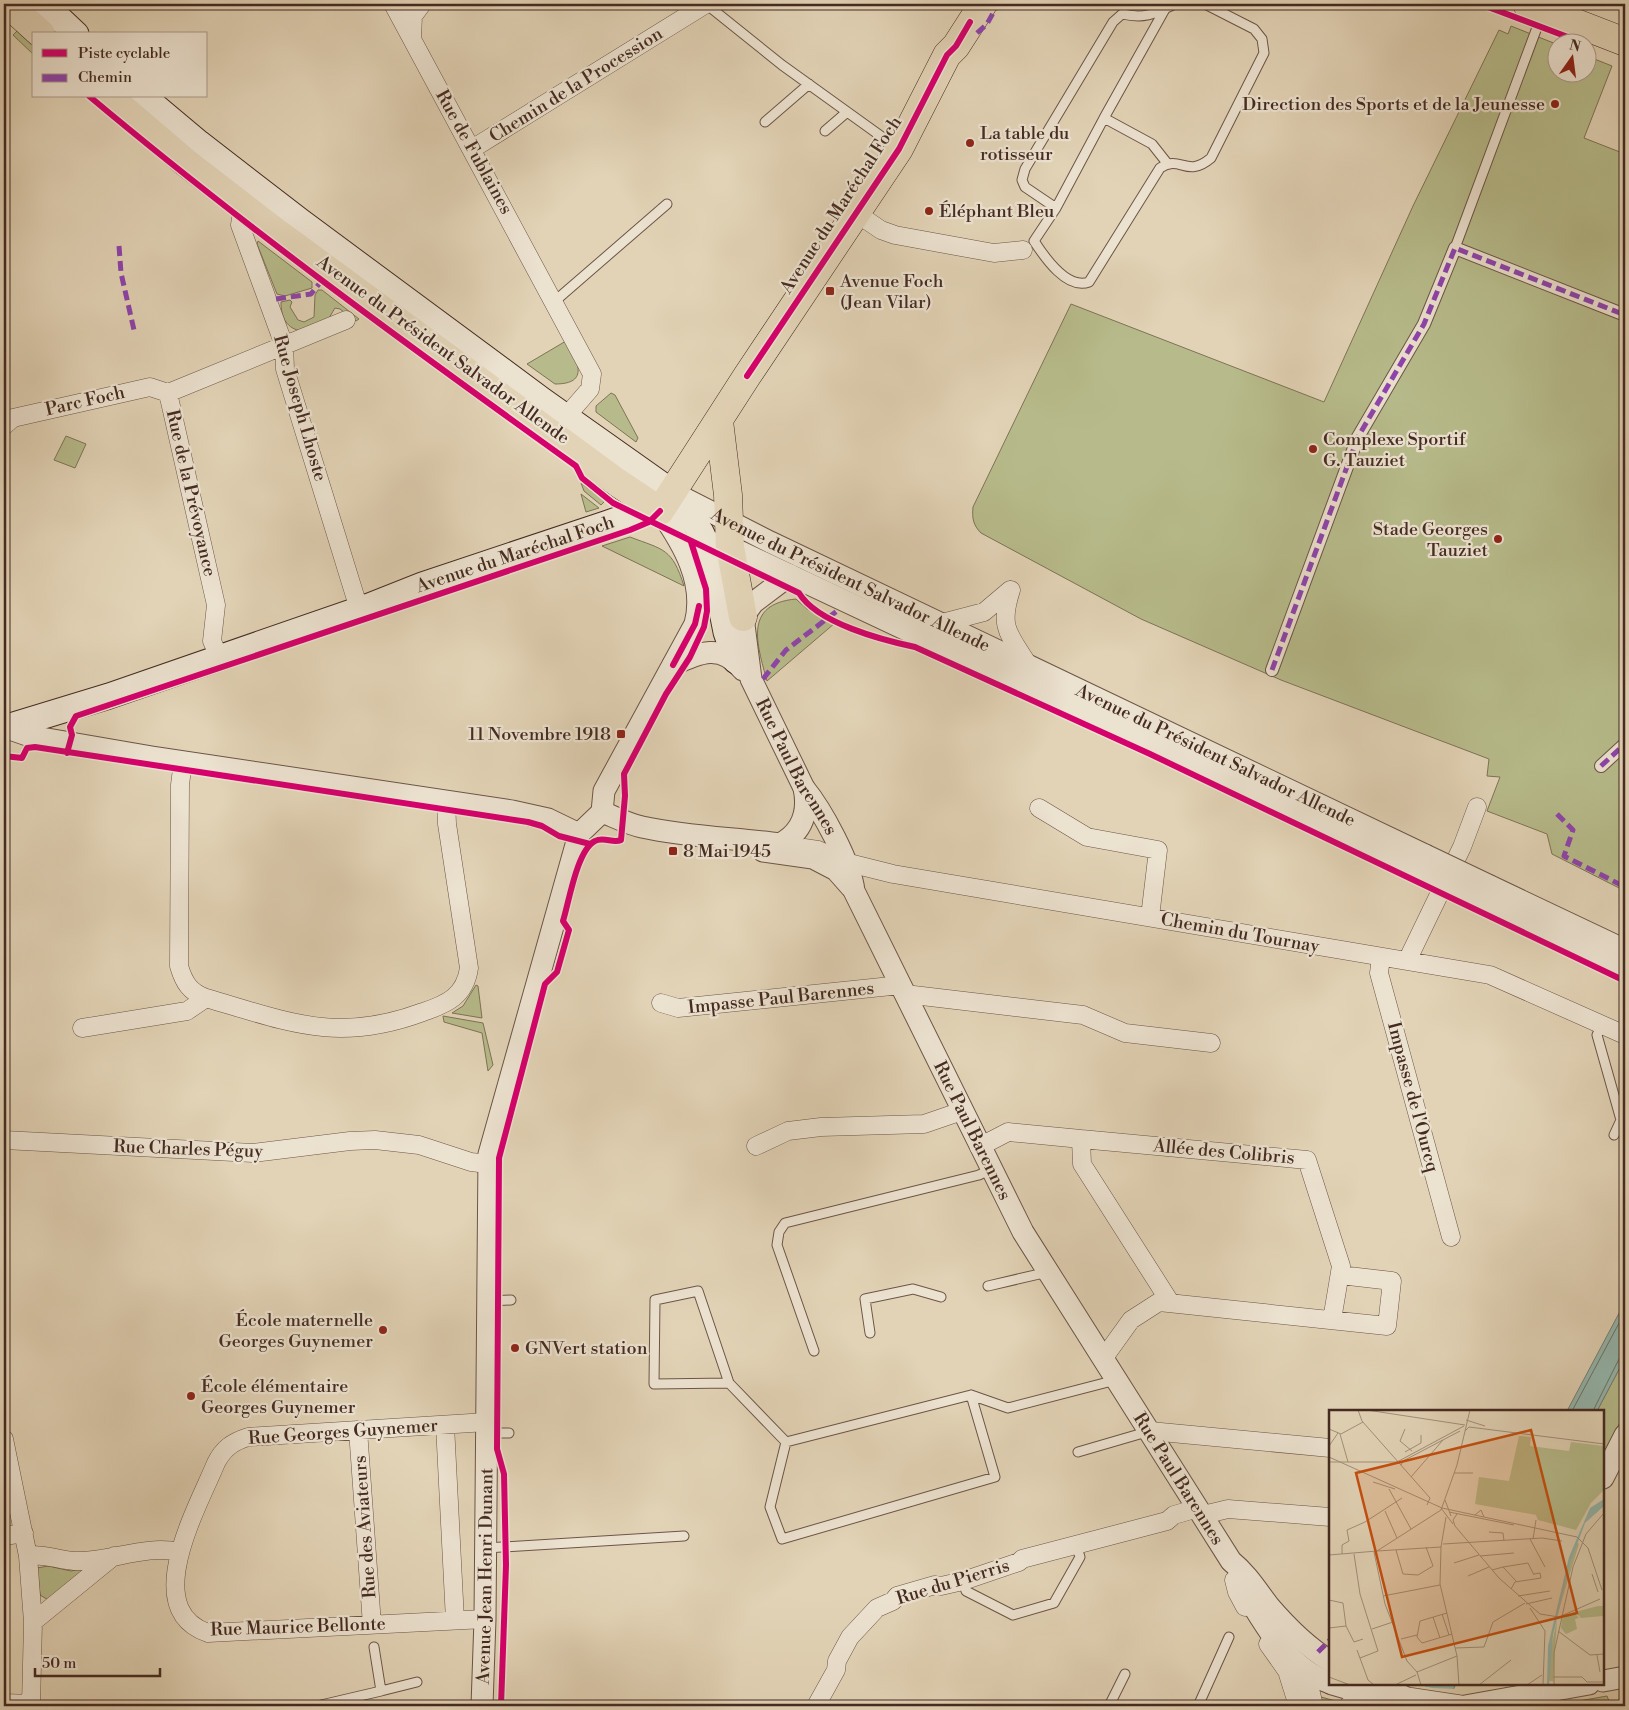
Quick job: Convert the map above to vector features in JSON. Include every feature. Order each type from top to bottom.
[{"type":"main road","points":[[8,4],[39,32]]},
{"type":"main road","points":[[44,4],[74,32]]},
{"type":"main road","points":[[59,4],[89,32]]},
{"type":"main road","name":"Avenue du Maréchal Foch","points":[[947,55],[948,42],[967,4]]},
{"type":"main road","name":"Avenue du Maréchal Foch","points":[[6,728],[359,609],[422,585],[634,514],[666,501],[899,148],[947,55],[956,46],[983,4]]},
{"type":"main road","points":[[1578,4],[1625,22]]},
{"type":"main road","points":[[1535,7],[1625,42]]},
{"type":"main road","name":"Avenue du Président Salvador Allende","points":[[134,101],[170,142],[272,230],[308,242],[558,426],[666,501]]},
{"type":"main road","name":"Avenue du Président Salvador Allende","points":[[134,101],[300,221],[558,426]]},
{"type":"main road","points":[[719,421],[728,495],[730,534],[743,617]]},
{"type":"main road","points":[[666,501],[701,532],[710,550],[726,632],[736,661]]},
{"type":"street","name":"Rue de Fublaines","points":[[392,4],[592,374],[590,389],[558,426]]},
{"type":"street","points":[[412,39],[413,16],[422,4]]},
{"type":"street","name":"Chemin de la Procession","points":[[472,150],[706,4]]},
{"type":"street","points":[[170,142],[254,201],[300,221]]},
{"type":"street","name":"Rue Joseph Lhoste","points":[[248,210],[241,218],[240,225],[284,345],[285,369],[359,609]]},
{"type":"street","points":[[856,212],[881,230],[895,235],[994,253],[1029,245]]},
{"type":"street","points":[[1272,670],[1358,437],[1424,324],[1455,248],[1625,315]]},
{"type":"street","name":"Rue de la Prévoyance","points":[[219,657],[212,640],[216,605],[168,393],[346,320]]},
{"type":"street","name":"Parc Foch","points":[[4,426],[13,418],[150,387],[168,393]]},
{"type":"street","points":[[6,728],[30,736],[537,816],[579,834],[602,812],[604,791],[695,624],[699,611],[698,592],[686,553],[677,535],[666,501]]},
{"type":"street","name":"Avenue du Président Salvador Allende","points":[[666,501],[730,534],[942,624],[1028,664],[1421,863]]},
{"type":"street","name":"Avenue du Président Salvador Allende","points":[[701,532],[730,534],[790,575],[1421,863],[1486,894],[1625,971]]},
{"type":"street","points":[[743,617],[753,603],[790,575]]},
{"type":"street","points":[[942,624],[984,612],[1011,590],[1004,609],[1005,622],[1010,639],[1028,664]]},
{"type":"street","name":"Rue Paul Barennes","points":[[743,617],[751,679]]},
{"type":"street","points":[[672,665],[702,652],[724,654],[736,661]]},
{"type":"street","name":"Rue Paul Barennes","points":[[736,661],[751,679],[804,788],[815,801],[846,862],[853,878],[854,891],[1023,1232],[1201,1512],[1232,1571],[1264,1624],[1287,1654],[1300,1679],[1329,1684]]},
{"type":"street","points":[[1600,766],[1625,744]]},
{"type":"street","points":[[183,761],[180,786],[179,966],[186,985],[195,994],[206,998],[294,1024],[346,1029],[402,1020],[453,999],[467,981],[468,968],[447,824],[446,801]]},
{"type":"street","points":[[602,812],[641,827],[732,840],[780,844],[795,835],[806,813],[804,788]]},
{"type":"street","points":[[1407,961],[1462,846],[1477,807]]},
{"type":"street","points":[[1039,808],[1087,837],[1158,850],[1150,917]]},
{"type":"street","name":"Avenue Jean Henri Dunant","points":[[482,1706],[486,1548],[488,1164],[492,1141],[579,834]]},
{"type":"street","points":[[732,840],[747,848],[813,858],[836,870],[854,891]]},
{"type":"street","name":"Chemin du Tournay","points":[[780,844],[818,850],[846,862],[893,874],[1490,975],[1625,1035]]},
{"type":"street","name":"Avenue du Président Salvador Allende","points":[[1486,894],[1625,950]]},
{"type":"street","name":"Impasse de l'Ourcq","points":[[1381,957],[1379,973],[1451,1237]]},
{"type":"street","name":"Impasse Paul Barennes","points":[[661,1003],[678,1008],[903,989],[1083,1015],[1125,1033],[1211,1042]]},
{"type":"street","points":[[82,1028],[187,1011],[206,998]]},
{"type":"street","points":[[756,1146],[788,1131],[821,1127],[924,1124],[962,1111]]},
{"type":"street","name":"Allée des Colibris","points":[[979,1146],[1008,1132],[1307,1160],[1341,1266],[1332,1320]]},
{"type":"street","points":[[1081,1139],[1082,1164],[1170,1302]]},
{"type":"street","name":"Rue Charles Péguy","points":[[4,1140],[236,1153],[270,1152],[350,1141],[375,1140],[419,1145],[471,1162],[488,1164]]},
{"type":"street","points":[[1104,1359],[1131,1320],[1158,1302],[1387,1326],[1392,1281],[1340,1275]]},
{"type":"street","points":[[445,1425],[455,1620]]},
{"type":"street","name":"Rue Georges Guynemer","points":[[179,1552],[216,1463],[228,1445],[248,1437],[445,1425],[487,1428]]},
{"type":"street","name":"Rue des Aviateurs","points":[[358,1430],[372,1625]]},
{"type":"street","points":[[1150,1431],[1329,1448]]},
{"type":"street","points":[[1604,1476],[1625,1435]]},
{"type":"street","points":[[4,1439],[28,1556],[33,1622],[31,1705],[4,1704]]},
{"type":"street","name":"Rue du Pierris","points":[[816,1706],[836,1670],[837,1661],[850,1638],[877,1608],[893,1601],[897,1596],[935,1585],[941,1586],[963,1581],[1019,1562],[1022,1559],[1167,1521],[1174,1515],[1228,1510],[1329,1517]]},
{"type":"street","points":[[4,1536],[24,1533]]},
{"type":"street","points":[[28,1556],[35,1554],[76,1562],[169,1550],[179,1552]]},
{"type":"street","name":"Rue Maurice Bellonte","points":[[179,1552],[175,1574],[180,1612],[188,1623],[197,1630],[208,1633],[221,1634],[485,1619]]},
{"type":"street","points":[[33,1622],[114,1556]]},
{"type":"street","name":"Rue Paul Barennes","points":[[1232,1571],[1248,1574],[1268,1604],[1286,1624],[1324,1657]]},
{"type":"street","points":[[1298,1706],[1300,1679],[1324,1657]]},
{"type":"street","points":[[1300,1679],[1320,1665],[1329,1670]]},
{"type":"street","points":[[1604,1681],[1625,1677]]},
{"type":"street","points":[[1300,1679],[1314,1706]]},
{"type":"street","name":"Rue Paul Barennes","points":[[1339,1685],[1373,1689],[1386,1686],[1403,1697],[1460,1706],[1486,1705],[1584,1685]]},
{"type":"street","points":[[1486,1705],[1497,1685]]},
{"type":"street","points":[[1348,1706],[1373,1689]]},
{"type":"lane","points":[[706,4],[809,84],[899,148]]},
{"type":"lane","points":[[1056,208],[1025,187],[1022,180],[1025,169],[1113,22],[1122,14],[1138,17],[1151,15],[1175,4]]},
{"type":"lane","points":[[1166,8],[1056,208],[1029,245],[1075,283],[1083,284],[1090,282],[1160,168],[1167,163],[1200,167],[1211,158],[1264,53],[1262,39],[1254,29],[1208,4]]},
{"type":"lane","points":[[1455,248],[1535,7]]},
{"type":"lane","points":[[765,122],[809,84]]},
{"type":"lane","points":[[826,130],[847,112]]},
{"type":"lane","points":[[1104,118],[1152,144],[1167,163]]},
{"type":"lane","points":[[554,301],[667,204]]},
{"type":"lane","points":[[1602,1025],[1597,1035],[1621,1120],[1614,1135]]},
{"type":"lane","points":[[814,1351],[777,1245],[779,1232],[786,1223],[979,1174],[991,1169]]},
{"type":"lane","points":[[988,1286],[1048,1272]]},
{"type":"lane","points":[[870,1333],[865,1299],[913,1289],[941,1297]]},
{"type":"lane","points":[[729,1383],[654,1384],[655,1300],[698,1290],[729,1383],[786,1442]]},
{"type":"lane","points":[[487,1301],[511,1300]]},
{"type":"lane","points":[[786,1442],[971,1395],[1008,1408],[1117,1380]]},
{"type":"lane","points":[[786,1442],[770,1507],[782,1539],[995,1477],[971,1395]]},
{"type":"lane","points":[[487,1428],[509,1432]]},
{"type":"lane","points":[[1078,1452],[1150,1431]]},
{"type":"lane","points":[[486,1548],[684,1536]]},
{"type":"lane","points":[[963,1581],[966,1591],[1013,1615],[1046,1605],[1054,1602],[1080,1557],[1076,1545]]},
{"type":"lane","points":[[1198,1706],[1229,1638]]},
{"type":"lane","points":[[374,1647],[381,1690]]},
{"type":"lane","points":[[1109,1706],[1125,1674]]},
{"type":"lane","points":[[317,1706],[417,1682]]},
{"type":"green space","name":"Complexe Sportif G. Tauziet","points":[[1511,26],[1546,40],[1546,82],[1596,82],[1596,60],[1612,66],[1584,138],[1625,154],[1625,891],[1552,854],[1547,834],[1487,811],[1500,777],[1487,776],[1489,759],[1281,680],[1141,619],[981,533],[976,527],[973,518],[973,507],[1071,304],[1324,402],[1413,206],[1499,30],[1508,34]]},
{"type":"green space","points":[[17,31],[32,44],[32,53],[13,35]]},
{"type":"green space","points":[[258,241],[312,282],[312,288],[285,296],[277,294],[257,244]]},
{"type":"green space","points":[[318,290],[322,290],[359,319],[356,321],[340,309],[335,308],[329,318],[302,331],[292,328],[284,318],[281,302],[290,300],[292,302],[290,307],[298,320],[304,322],[314,317],[315,295]]},
{"type":"green space","points":[[566,341],[577,363],[577,375],[573,380],[555,384],[527,364]]},
{"type":"green space","points":[[611,393],[615,395],[638,438],[636,442],[596,412],[596,406]]},
{"type":"green space","points":[[66,436],[86,444],[75,468],[54,460]]},
{"type":"green space","points":[[581,483],[605,501],[601,505],[584,491]]},
{"type":"green space","points":[[581,494],[599,508],[586,512]]},
{"type":"green space","points":[[630,537],[659,548],[671,557],[684,586],[602,546]]},
{"type":"green space","points":[[796,599],[807,609],[835,623],[767,681],[758,640],[758,628],[761,617],[768,609],[779,602]]},
{"type":"green space","points":[[476,985],[478,986],[482,1018],[452,1013],[463,1006]]},
{"type":"green space","points":[[443,1016],[483,1023],[493,1065],[488,1071],[482,1033],[444,1022]]},
{"type":"green space","points":[[1625,1358],[1625,1413],[1604,1453],[1604,1410],[1598,1410]]},
{"type":"green space","points":[[48,1566],[71,1571],[92,1566],[50,1601],[40,1595],[37,1568]]},
{"type":"green space","points":[[1607,1696],[1611,1706],[1550,1706]]},
{"type":"green space","points":[[1321,1697],[1339,1702],[1337,1706],[1321,1706]]},
{"type":"water","points":[[1625,1302],[1625,1358],[1598,1410],[1568,1410]]},
{"type":"water","points":[[1426,1685],[1456,1685],[1445,1706],[1416,1706]]},
{"type":"pier","points":[[1423,1686],[1456,1689],[1448,1706],[1414,1705]]},
{"type":"marked path","points":[[977,33],[987,24],[998,4]]},
{"type":"marked path","points":[[119,246],[121,273],[134,330]]},
{"type":"marked path","points":[[1272,670],[1358,437],[1424,324],[1455,248],[1625,315]]},
{"type":"marked path","points":[[276,299],[311,294],[319,284]]},
{"type":"marked path","points":[[763,679],[786,650],[837,611]]},
{"type":"marked path","points":[[1601,766],[1625,744]]},
{"type":"marked path","points":[[1557,814],[1573,830],[1564,856],[1625,887]]},
{"type":"marked path","points":[[1318,1652],[1329,1641]]},
{"type":"cycle path","points":[[1480,4],[1554,32]]},
{"type":"cycle path","points":[[747,376],[899,149],[947,55],[956,46],[970,22]]},
{"type":"cycle path","points":[[91,98],[268,239],[390,331],[576,466],[582,478],[613,503],[799,593],[808,604],[820,613],[851,629],[915,647],[1150,754],[1625,981]]},
{"type":"cycle path","points":[[67,753],[72,735],[70,727],[76,716],[630,530],[649,522],[660,511]]},
{"type":"cycle path","points":[[501,1706],[506,1565],[504,1474],[497,1449],[499,1158],[545,984],[557,972],[569,930],[563,921],[579,865],[583,855],[595,841],[602,839],[621,840],[625,796],[624,774],[666,694],[690,657],[704,627],[707,611],[706,589],[691,542]]},
{"type":"cycle path","points":[[673,665],[695,624],[699,606]]},
{"type":"cycle path","points":[[4,756],[22,758],[27,748],[35,747],[528,822],[542,826],[559,836],[590,844]]},
{"type":"place","name":"Direction des Sports et de la Jeunesse","points":[[1555,104]]},
{"type":"place","name":"La table du rotisseur","points":[[970,143]]},
{"type":"place","name":"Éléphant Bleu","points":[[929,211]]},
{"type":"place","name":"Avenue Foch (Jean Vilar)","points":[[830,291]]},
{"type":"place","name":"Complexe Sportif G. Tauziet","points":[[1313,449]]},
{"type":"place","name":"Stade Georges Tauziet","points":[[1498,539]]},
{"type":"place","name":"11 Novembre 1918","points":[[621,734]]},
{"type":"place","name":"8 Mai 1945","points":[[673,851]]},
{"type":"place","name":"École maternelle Georges Guynemer","points":[[383,1330]]},
{"type":"place","name":"GNVert station","points":[[515,1348]]},
{"type":"place","name":"École élémentaire Georges Guynemer","points":[[191,1396]]}]
